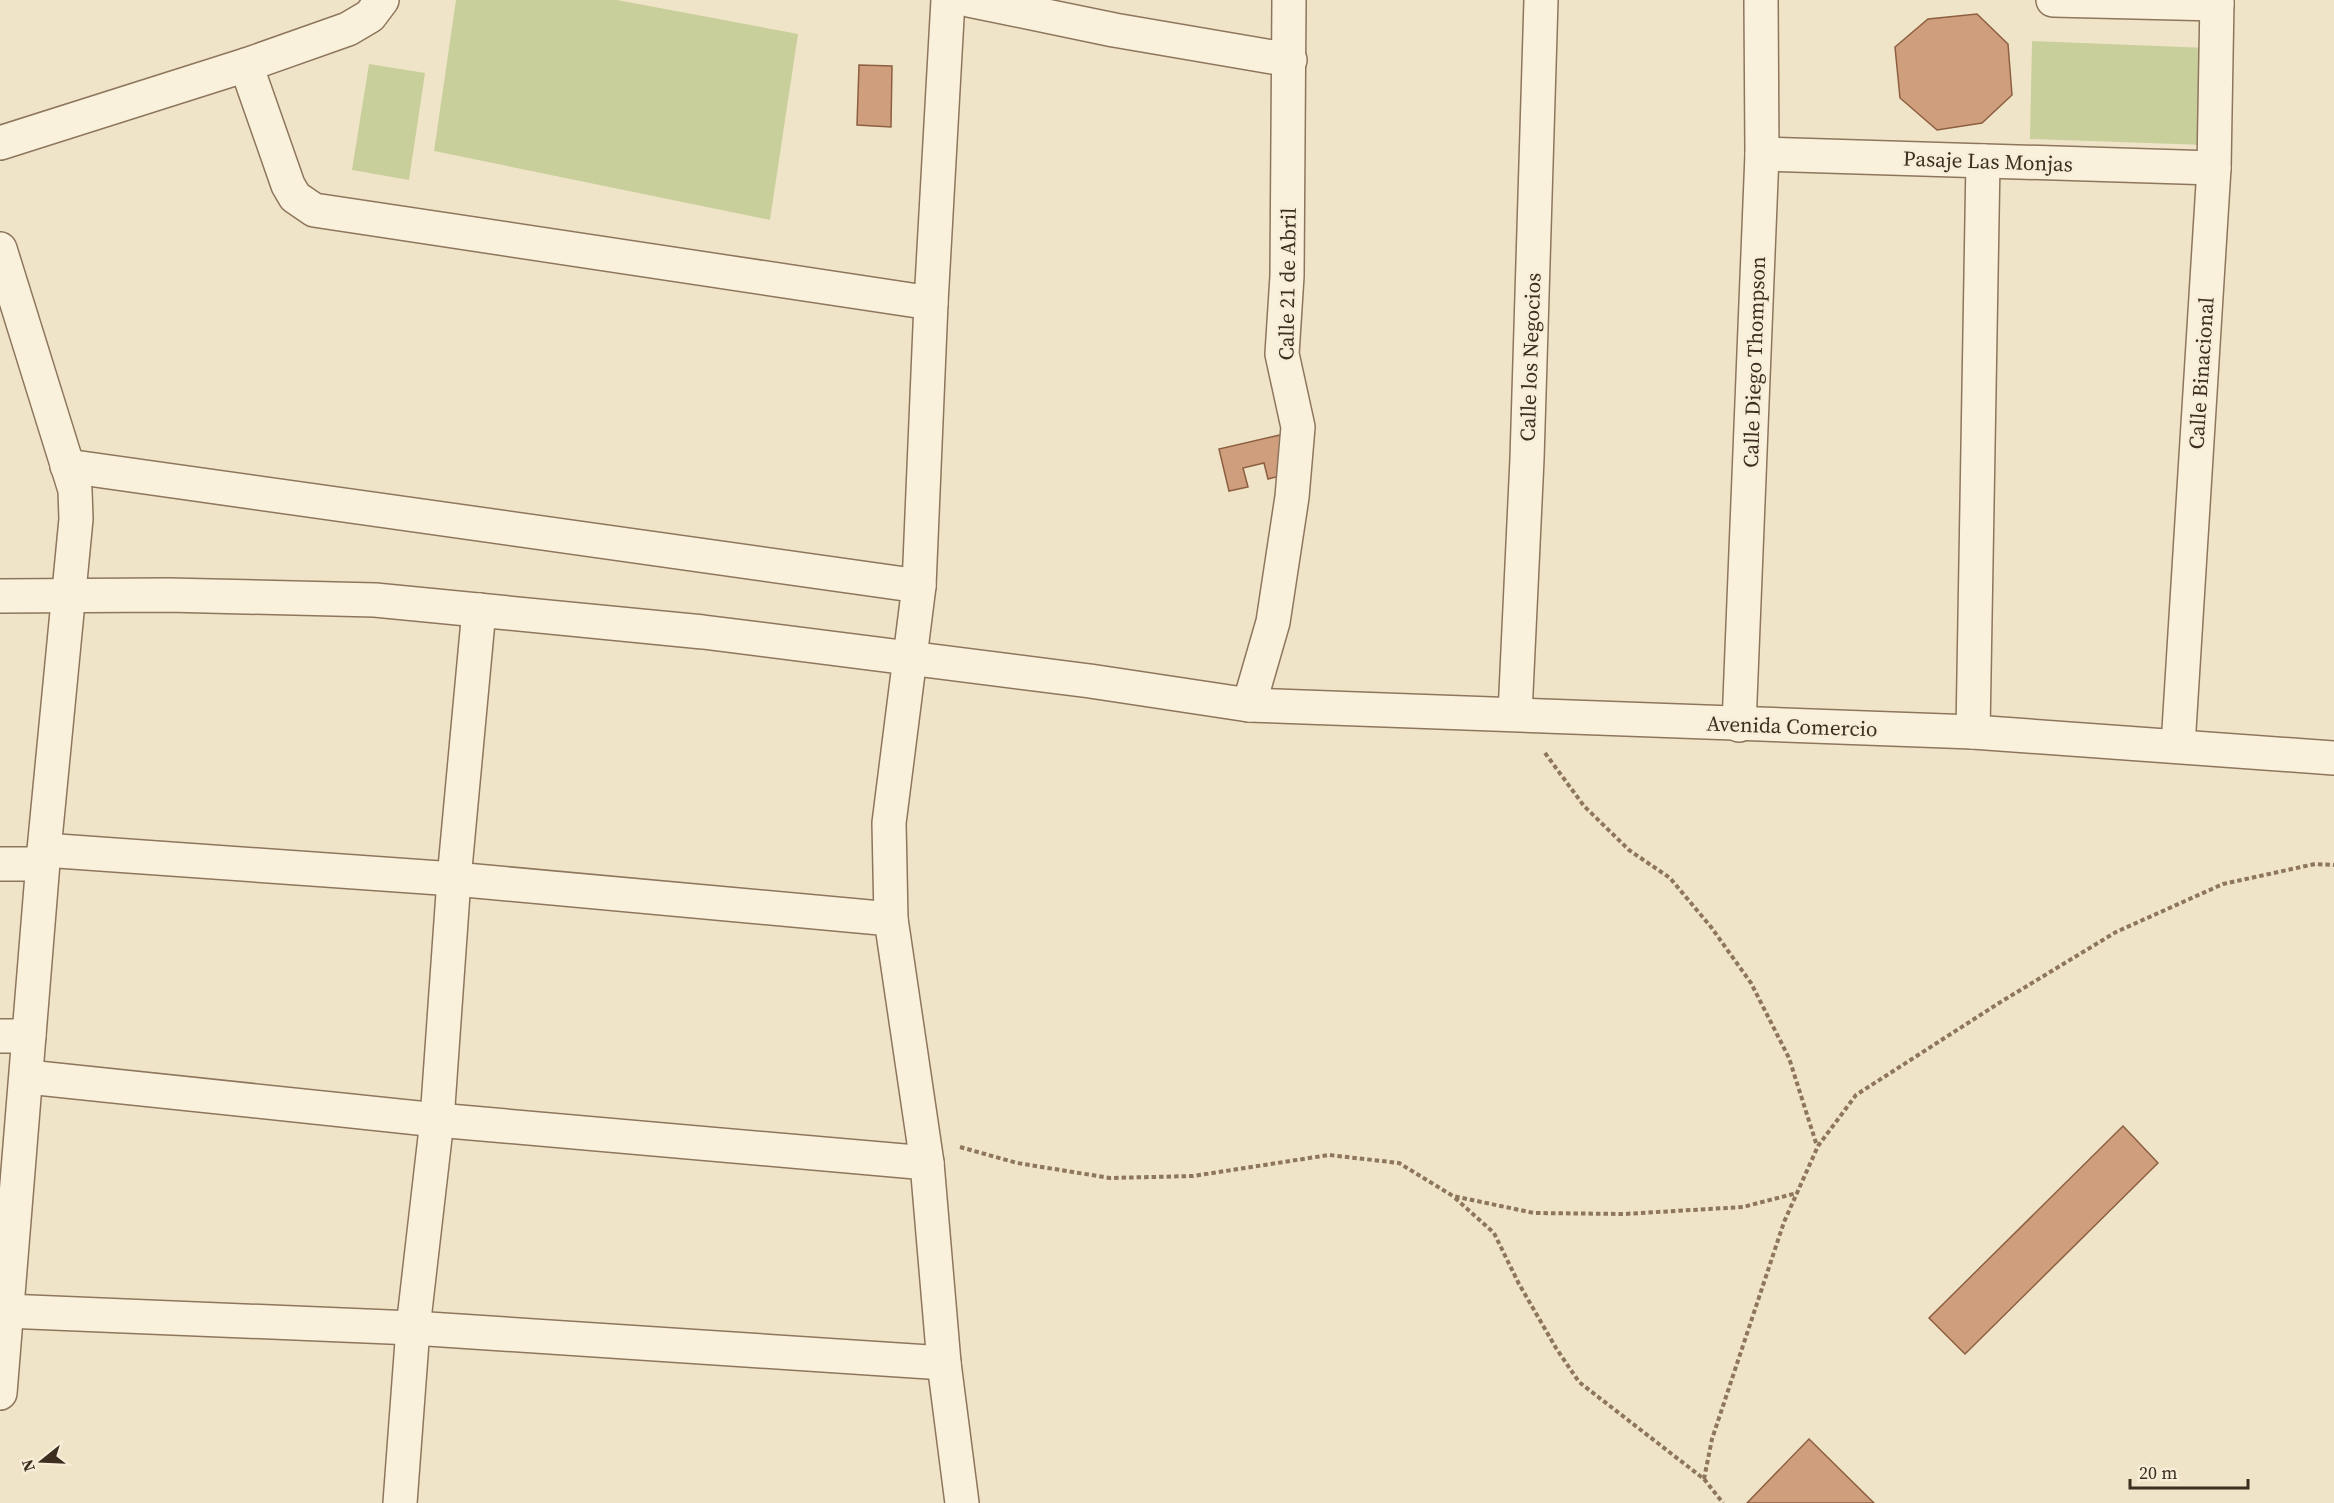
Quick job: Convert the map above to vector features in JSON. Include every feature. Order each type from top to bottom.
[{"type":"street","points":[[0,143],[246,65],[348,29],[370,16],[382,0]]},
{"type":"street","points":[[948,0],[931,303],[919,586],[889,823],[891,919],[926,1152],[944,1363],[962,1503]]},
{"type":"street","points":[[969,0],[1113,30],[1290,60]]},
{"type":"street","name":"Calle 21 de Abril","points":[[1249,705],[1273,622],[1292,497],[1298,427],[1282,354],[1287,276],[1289,0]]},
{"type":"street","name":"Calle los Negocios","points":[[1515,714],[1527,459],[1541,0]]},
{"type":"street","name":"Calle Diego Thompson","points":[[1739,724],[1762,154],[1761,0]]},
{"type":"street","points":[[2053,0],[2217,2]]},
{"type":"street","name":"Calle Binacional","points":[[2178,747],[2214,168],[2217,2]]},
{"type":"street","points":[[246,65],[288,185],[295,197],[314,210],[931,303]]},
{"type":"street","name":"Pasaje Las Monjas","points":[[1762,154],[2214,168]]},
{"type":"street","points":[[1973,732],[1983,161]]},
{"type":"street","points":[[0,249],[75,490],[76,519],[44,857],[14,1036],[28,1077],[1,1376]]},
{"type":"street","points":[[67,466],[919,586]]},
{"type":"street","name":"Avenida Comercio","points":[[0,596],[375,600],[703,632],[1249,705],[1973,732],[2334,758]]},
{"type":"street","points":[[400,1503],[413,1328],[437,1120],[454,879],[479,610]]},
{"type":"street","points":[[0,864],[44,857],[454,879],[891,919]]},
{"type":"street","points":[[28,1077],[437,1120],[926,1152]]},
{"type":"street","points":[[6,1311],[413,1328],[944,1363]]},
{"type":"path","points":[[1515,714],[1584,806],[1629,850],[1670,878],[1711,927],[1751,983],[1789,1058],[1818,1146]]},
{"type":"path","points":[[1704,1479],[1712,1439],[1784,1222],[1818,1146],[1856,1095],[1999,1003],[2116,932],[2223,884],[2315,864],[2334,865]]},
{"type":"path","points":[[926,1152],[971,1148],[1017,1163],[1110,1179],[1193,1176],[1329,1155],[1399,1163],[1453,1196],[1494,1233],[1529,1302],[1579,1382],[1704,1479],[1723,1503]]},
{"type":"path","points":[[1453,1196],[1534,1213],[1624,1214],[1743,1207],[1797,1193]]},
{"type":"green space","points":[[456,0],[617,0],[798,34],[770,220],[434,151]]},
{"type":"green space","points":[[2032,41],[2208,48],[2205,145],[2030,139]]},
{"type":"green space","points":[[369,64],[425,73],[409,180],[352,170]]},
{"type":"building","points":[[1977,14],[2008,44],[2012,95],[1982,123],[1937,130],[1900,98],[1895,47],[1928,19]]},
{"type":"building","points":[[859,65],[892,66],[891,127],[857,125]]},
{"type":"building","points":[[1280,435],[1288,474],[1268,479],[1264,463],[1243,468],[1248,487],[1229,491],[1219,449]]},
{"type":"building","points":[[2123,1126],[2158,1163],[1965,1354],[1929,1318]]},
{"type":"building","points":[[1809,1439],[1874,1503],[1747,1503]]}]
